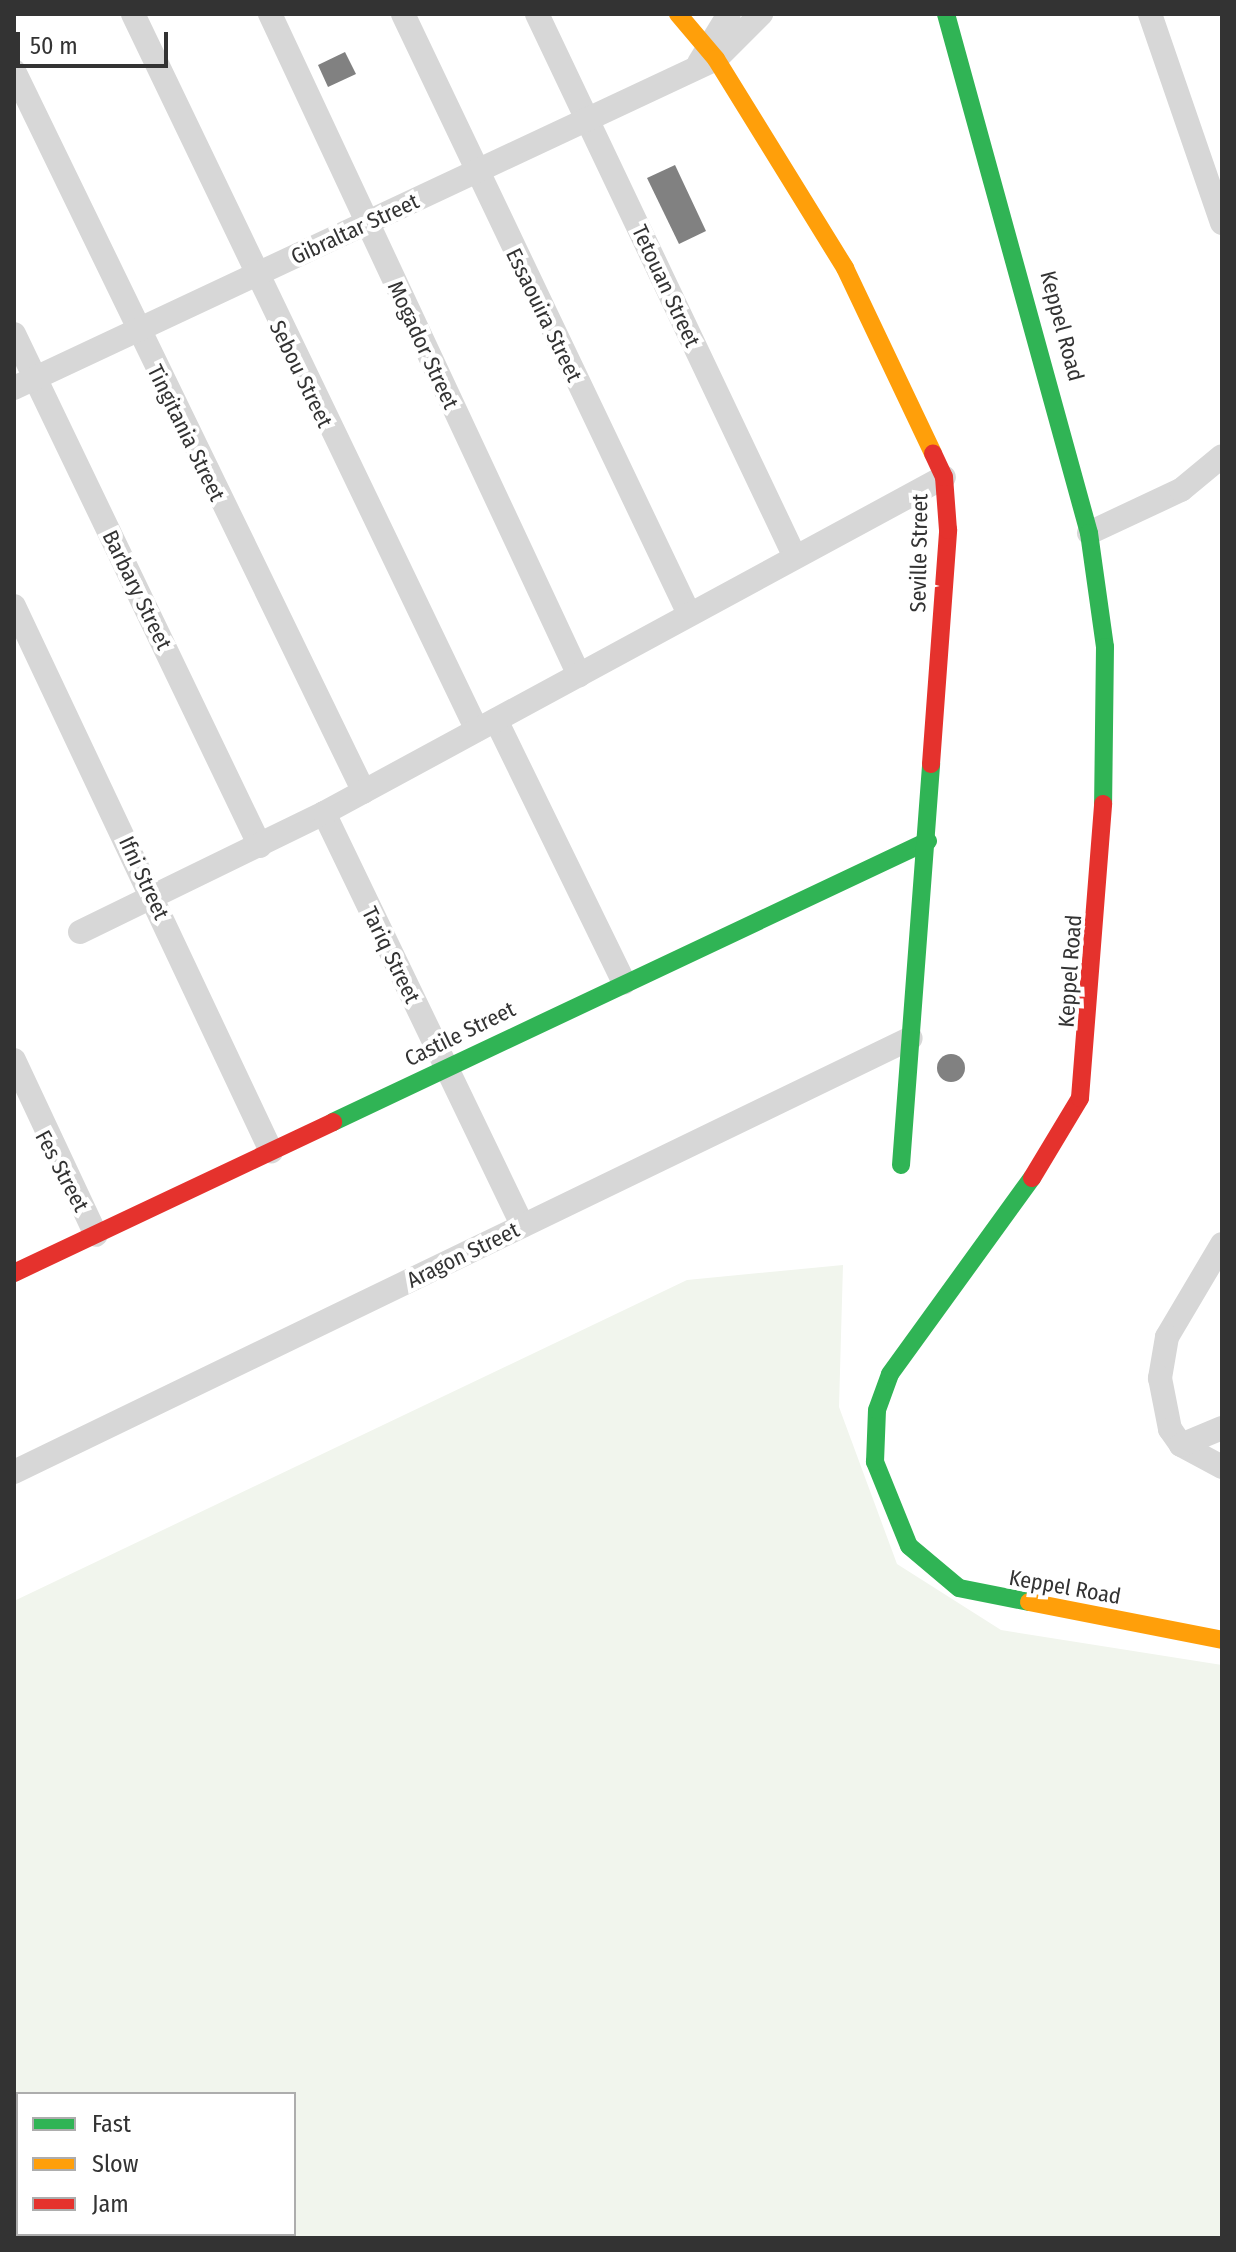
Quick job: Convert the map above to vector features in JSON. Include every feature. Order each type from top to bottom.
[{"type":"street","name":"Sebou Street","points":[[133,14],[253,276],[486,725],[624,982]]},
{"type":"street","name":"Mogador Street","points":[[270,14],[579,675]]},
{"type":"street","name":"Essaouira Street","points":[[403,14],[475,173],[689,614]]},
{"type":"street","name":"Tetouan Street","points":[[537,14],[795,557]]},
{"type":"street","name":"Seville Street","points":[[678,14],[852,281],[944,477],[948,530],[928,841],[901,1165]]},
{"type":"street","points":[[706,58],[729,14]]},
{"type":"street","points":[[706,58],[761,14]]},
{"type":"street","name":"Keppel Road","points":[[946,14],[1089,533],[1106,705],[1084,1081],[1060,1139],[890,1374],[877,1410],[875,1462],[909,1546],[959,1588],[1222,1640]]},
{"type":"street","points":[[1150,14],[1222,223]]},
{"type":"street","name":"Gibraltar Street","points":[[24,383],[587,120],[706,58]]},
{"type":"street","name":"Tingitania Street","points":[[14,71],[136,332],[364,792]]},
{"type":"street","name":"Barbary Street","points":[[14,334],[24,383],[260,846]]},
{"type":"street","points":[[1089,533],[1181,490],[1222,456]]},
{"type":"street","points":[[80,932],[260,846],[364,792],[944,477]]},
{"type":"street","name":"Ifni Street","points":[[14,606],[271,1151]]},
{"type":"street","name":"Tariq Street","points":[[324,813],[523,1226]]},
{"type":"street","name":"Castile Street","points":[[14,1273],[624,982],[928,841]]},
{"type":"street","name":"Aragon Street","points":[[14,1472],[911,1038]]},
{"type":"street","name":"Fes Street","points":[[14,1060],[96,1235]]},
{"type":"street","points":[[1222,1244],[1162,1357],[1163,1407],[1181,1445],[1222,1467]]},
{"type":"street","points":[[1181,1445],[1222,1428]]},
{"type":"shaded area","points":[[843,1265],[839,1407],[897,1564],[1001,1630],[1222,1665],[1222,2238],[14,2238],[14,1601],[687,1280]]},
{"type":"building","points":[[345,52],[356,74],[328,87],[318,65]]},
{"type":"building","points":[[675,165],[706,231],[679,244],[647,178]]},
{"type":"building","points":[[951,1054],[961,1058],[965,1068],[961,1078],[951,1082],[941,1078],[937,1068],[941,1058]]},
{"type":"traffic: fast","points":[[946,14],[1089,533],[1105,647],[1103,804]]},
{"type":"traffic: fast","points":[[901,1165],[931,764]]},
{"type":"traffic: fast","points":[[333,1122],[928,841]]},
{"type":"traffic: fast","points":[[1029,1602],[959,1588],[909,1546],[875,1462],[877,1410],[890,1374],[1032,1178]]},
{"type":"traffic: slow","points":[[678,14],[716,59],[845,268],[933,453]]},
{"type":"traffic: slow","points":[[1029,1602],[1222,1640]]},
{"type":"traffic: jam","points":[[931,764],[948,530],[944,477],[933,453]]},
{"type":"traffic: jam","points":[[1032,1178],[1080,1098],[1103,804]]},
{"type":"traffic: jam","points":[[14,1273],[333,1122]]}]
